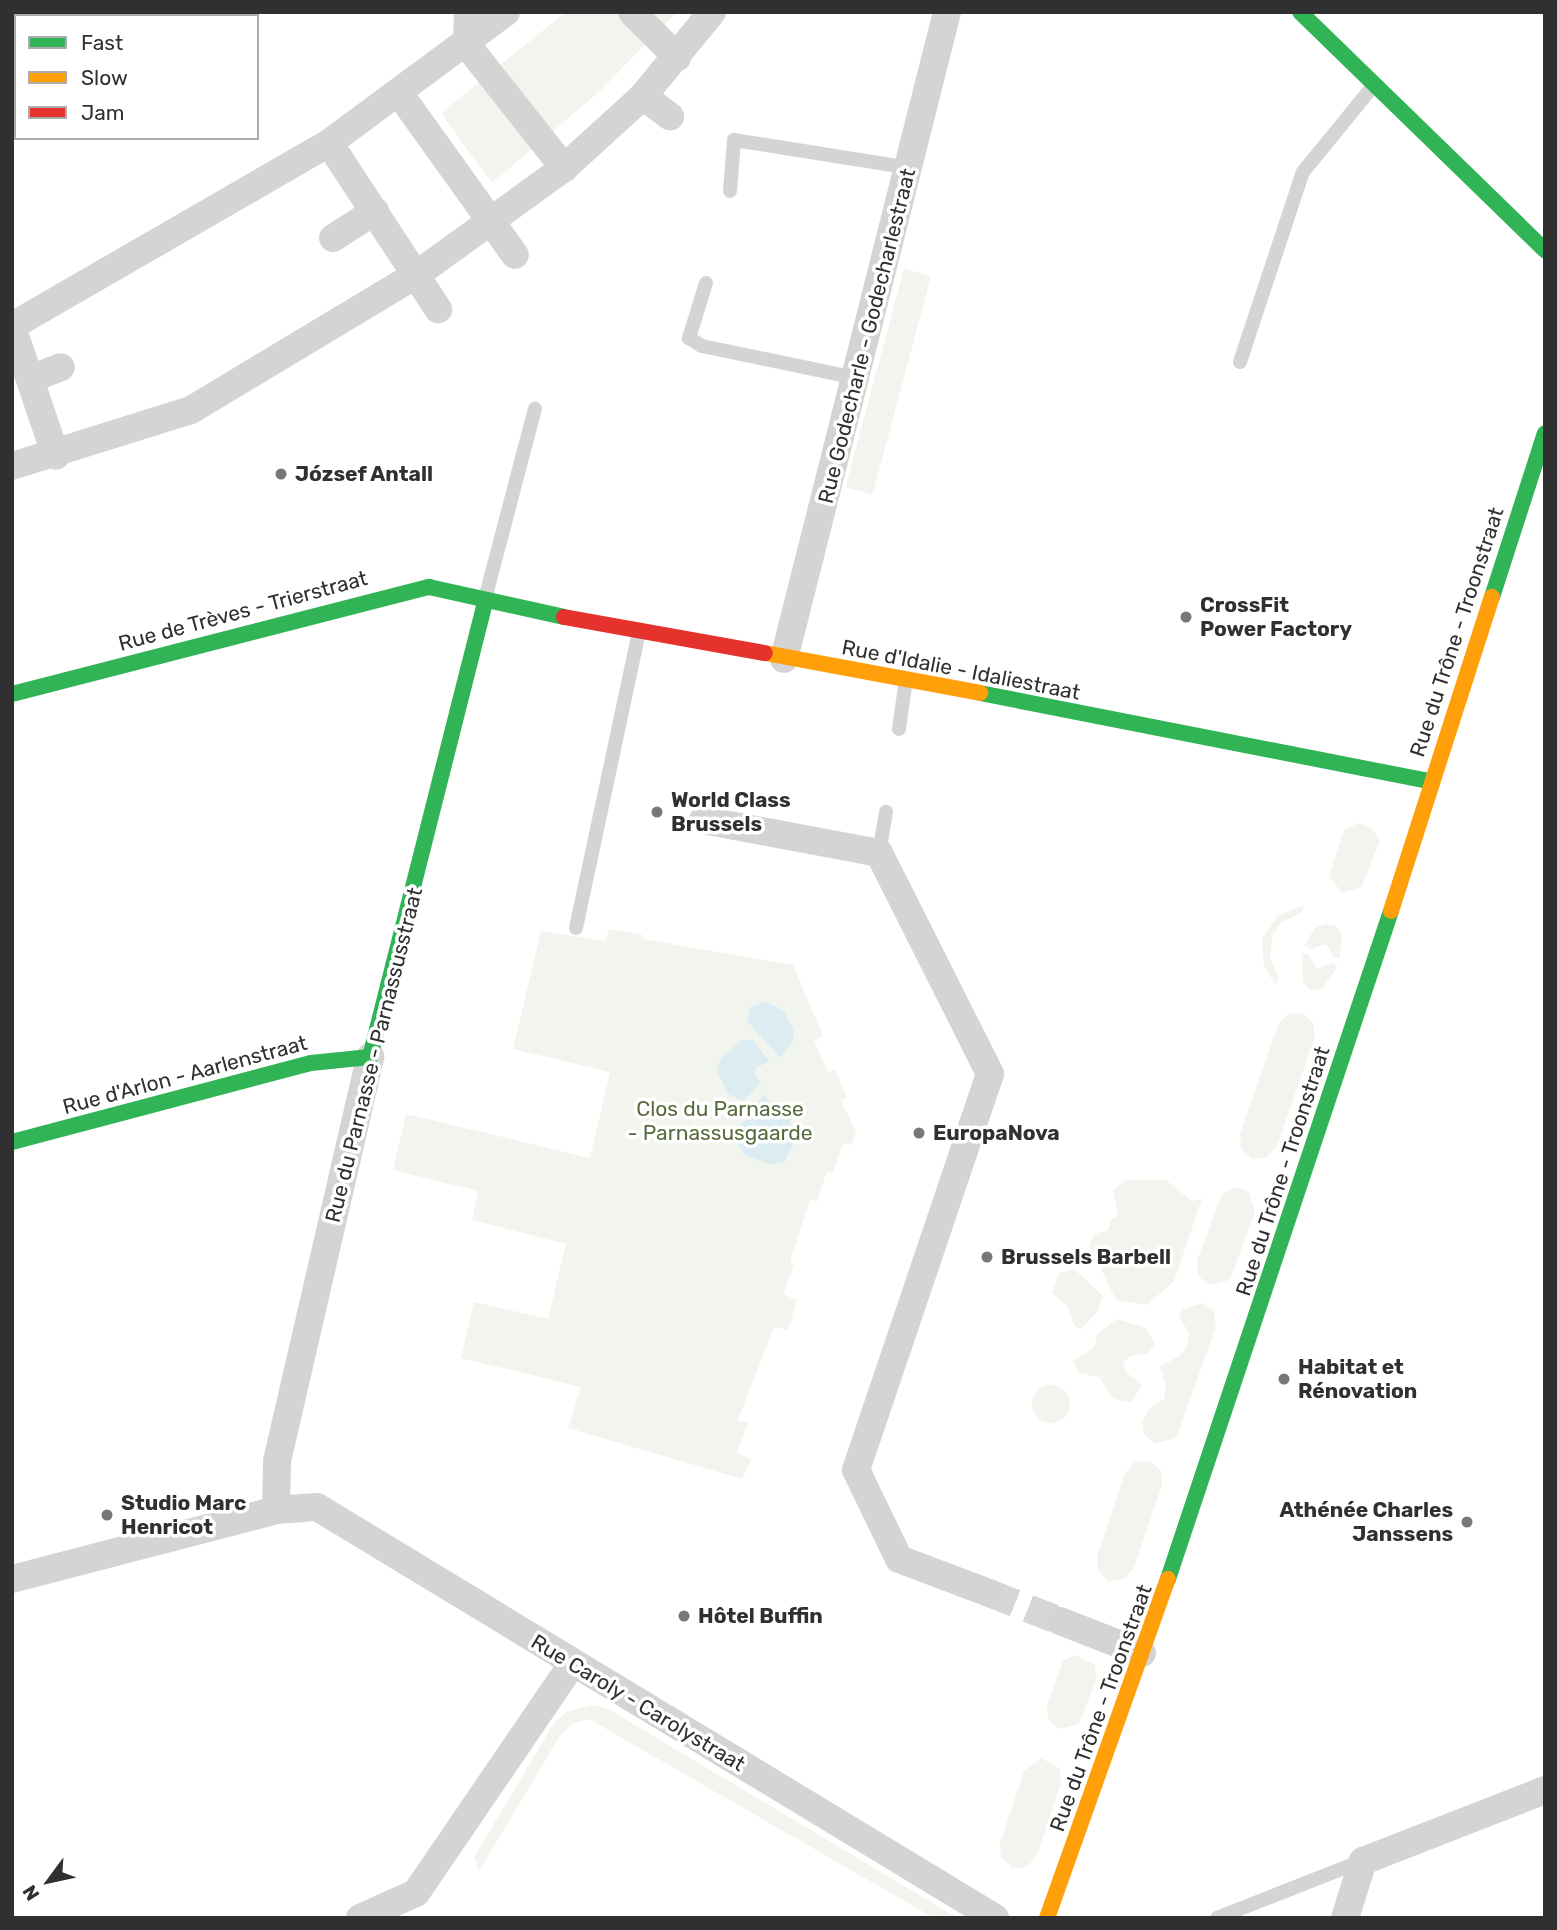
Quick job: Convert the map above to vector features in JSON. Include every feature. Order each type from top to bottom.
[{"type":"street","points":[[468,12],[467,45],[565,168]]},
{"type":"street","points":[[56,456],[12,327],[329,143],[467,45],[506,12]]},
{"type":"street","points":[[632,12],[677,57]]},
{"type":"street","points":[[12,466],[56,456],[191,410],[416,275],[491,224],[565,168],[643,96],[712,12]]},
{"type":"street","name":"Rue Godecharle - Godecharlestraat","points":[[784,659],[910,168],[947,12]]},
{"type":"street","points":[[1300,12],[1545,250]]},
{"type":"street","points":[[399,93],[515,255]]},
{"type":"street","points":[[643,96],[670,116]]},
{"type":"street","points":[[329,143],[438,309]]},
{"type":"street","points":[[333,237],[374,211]]},
{"type":"street","points":[[30,379],[61,367]]},
{"type":"street","name":"Rue du Trône - Troonstraat","points":[[1047,1918],[1142,1653],[1300,1191],[1429,781],[1545,433]]},
{"type":"street","name":"Rue de Trèves - Trierstraat","points":[[12,694],[405,589],[429,587],[485,601]]},
{"type":"street","name":"Rue d'Idalie - Idaliestraat","points":[[485,601],[784,659],[906,678],[1429,781]]},
{"type":"street","name":"Rue du Parnasse - Parnassusstraat","points":[[276,1510],[276,1461],[370,1057],[477,645],[485,601]]},
{"type":"street","points":[[703,820],[879,853],[990,1074],[856,1470],[899,1559],[989,1592]]},
{"type":"street","name":"Rue d'Arlon - Aarlenstraat","points":[[12,1142],[311,1063],[370,1057]]},
{"type":"street","name":"Rue Caroly - Carolystraat","points":[[12,1579],[276,1510],[317,1507],[995,1918]]},
{"type":"street","points":[[1060,1620],[1142,1653]]},
{"type":"street","points":[[369,1917],[416,1893],[572,1664]]},
{"type":"street","points":[[1345,1918],[1363,1861],[1545,1790]]},
{"type":"lane","points":[[1240,362],[1303,172],[1374,83]]},
{"type":"lane","points":[[730,191],[734,140],[910,168]]},
{"type":"lane","points":[[706,283],[689,338],[702,346],[857,378]]},
{"type":"lane","points":[[485,601],[535,408]]},
{"type":"lane","points":[[576,928],[639,629]]},
{"type":"lane","points":[[899,729],[906,678]]},
{"type":"lane","points":[[879,853],[886,813]]},
{"type":"lane","points":[[1217,1918],[1363,1861]]},
{"type":"green space","points":[[566,12],[677,12],[600,91],[492,183],[441,113]]},
{"type":"green space","points":[[904,269],[931,276],[873,495],[846,487]]},
{"type":"green space","points":[[1358,823],[1371,828],[1380,840],[1362,887],[1342,893],[1329,876],[1344,830]]},
{"type":"green space","points":[[1304,905],[1301,913],[1282,922],[1272,936],[1270,959],[1279,977],[1276,985],[1264,967],[1262,939],[1278,916]]},
{"type":"green space","points":[[1325,924],[1335,925],[1342,935],[1340,958],[1334,958],[1326,944],[1311,949],[1304,945],[1315,928]]},
{"type":"green space","name":"Clos du Parnasse - Parnassusgaarde","points":[[609,929],[643,935],[643,939],[793,965],[823,1036],[814,1041],[828,1072],[835,1070],[847,1097],[841,1101],[856,1131],[852,1145],[843,1143],[833,1173],[827,1171],[817,1201],[810,1200],[790,1262],[794,1265],[783,1294],[797,1300],[788,1330],[774,1327],[738,1420],[748,1423],[737,1453],[751,1459],[742,1479],[568,1428],[581,1387],[461,1358],[474,1302],[548,1319],[566,1244],[472,1220],[478,1191],[393,1170],[406,1114],[590,1158],[610,1072],[513,1049],[541,931],[606,941]]},
{"type":"green space","points":[[1302,953],[1309,955],[1317,969],[1332,963],[1337,967],[1322,989],[1310,990],[1303,982]]},
{"type":"green space","points":[[1302,1013],[1313,1022],[1315,1037],[1277,1146],[1267,1157],[1252,1159],[1241,1149],[1240,1134],[1278,1025],[1288,1014]]},
{"type":"green space","points":[[1126,1180],[1166,1180],[1192,1201],[1202,1199],[1174,1281],[1147,1305],[1116,1300],[1089,1245],[1095,1234],[1108,1230],[1111,1220],[1118,1215],[1113,1191]]},
{"type":"green space","points":[[1235,1187],[1249,1192],[1255,1212],[1230,1280],[1209,1285],[1198,1276],[1197,1261],[1222,1194]]},
{"type":"green space","points":[[1074,1269],[1103,1296],[1098,1311],[1081,1329],[1074,1325],[1068,1307],[1052,1293],[1059,1273]]},
{"type":"green space","points":[[1203,1303],[1214,1312],[1216,1327],[1176,1438],[1155,1444],[1144,1434],[1142,1421],[1148,1410],[1164,1399],[1166,1386],[1160,1367],[1182,1354],[1187,1345],[1189,1334],[1179,1315],[1183,1309]]},
{"type":"green space","points":[[1117,1319],[1146,1328],[1155,1345],[1148,1353],[1130,1356],[1123,1363],[1126,1372],[1142,1385],[1131,1402],[1114,1399],[1099,1377],[1079,1373],[1073,1361],[1093,1348],[1099,1332]]},
{"type":"green space","points":[[1051,1385],[1064,1391],[1070,1404],[1064,1417],[1051,1423],[1038,1417],[1032,1404],[1038,1391]]},
{"type":"green space","points":[[1150,1461],[1161,1471],[1162,1485],[1134,1568],[1124,1579],[1109,1581],[1098,1571],[1097,1557],[1125,1473],[1135,1462]]},
{"type":"green space","points":[[1076,1655],[1095,1665],[1096,1680],[1079,1724],[1059,1729],[1048,1720],[1047,1705],[1063,1661]]},
{"type":"green space","points":[[594,1705],[610,1710],[958,1918],[934,1918],[589,1719],[572,1724],[559,1737],[479,1871],[474,1857],[554,1723],[566,1712]]},
{"type":"green space","points":[[1041,1758],[1060,1769],[1061,1783],[1037,1855],[1027,1867],[1012,1868],[1001,1858],[1000,1843],[1024,1771]]},
{"type":"shaded area","points":[[766,1002],[784,1011],[794,1032],[793,1041],[780,1058],[747,1021],[751,1006]]},
{"type":"shaded area","points":[[742,1040],[753,1040],[770,1062],[756,1067],[754,1073],[761,1083],[743,1101],[728,1094],[717,1071],[721,1058]]},
{"type":"shaded area","points":[[764,1095],[776,1108],[794,1106],[790,1124],[800,1132],[784,1162],[772,1165],[745,1155],[735,1138],[737,1126],[750,1118],[750,1110]]},
{"type":"tunnel","points":[[989,1593],[1060,1621]]},
{"type":"traffic: fast","points":[[1300,12],[1545,250]]},
{"type":"traffic: fast","points":[[1492,597],[1545,433]]},
{"type":"traffic: fast","points":[[12,694],[429,587],[564,617]]},
{"type":"traffic: fast","points":[[12,1142],[311,1063],[370,1057],[485,601]]},
{"type":"traffic: fast","points":[[980,693],[1429,781]]},
{"type":"traffic: fast","points":[[1168,1579],[1391,911]]},
{"type":"traffic: slow","points":[[1391,911],[1492,597]]},
{"type":"traffic: slow","points":[[765,653],[980,693]]},
{"type":"traffic: slow","points":[[1047,1918],[1168,1579]]},
{"type":"traffic: jam","points":[[564,617],[765,653]]},
{"type":"place","name":"József Antall","points":[[281,474]]},
{"type":"place","name":"CrossFit Power Factory","points":[[1186,617]]},
{"type":"place","name":"World Class Brussels","points":[[657,812]]},
{"type":"place","name":"EuropaNova","points":[[919,1133]]},
{"type":"place","name":"Brussels Barbell","points":[[987,1257]]},
{"type":"place","name":"Habitat et Rénovation","points":[[1284,1379]]},
{"type":"place","name":"Studio Marc Henricot","points":[[107,1515]]},
{"type":"place","name":"Athénée Charles Janssens","points":[[1467,1522]]},
{"type":"place","name":"Hôtel Buffin","points":[[684,1616]]}]
